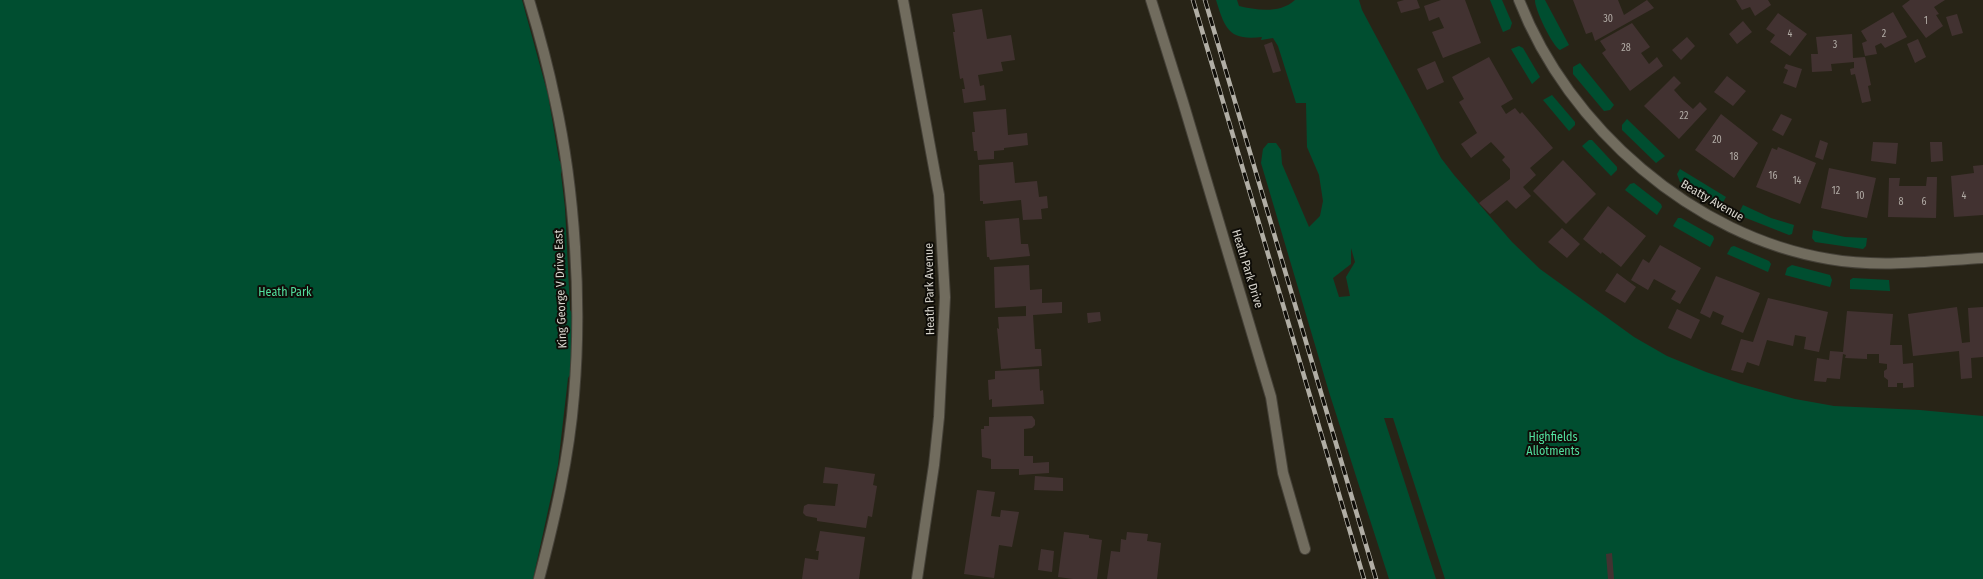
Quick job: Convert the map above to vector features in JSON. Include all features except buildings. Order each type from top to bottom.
[{"type":"street","name":"King George V Drive East","points":[[530,0],[556,100],[561,130],[571,212],[577,304],[575,381],[570,428],[559,498],[539,579]]},
{"type":"street","name":"Heath Park Avenue","points":[[903,0],[940,196],[945,297],[940,417],[918,579]]},
{"type":"street","name":"Heath Park Drive","points":[[1151,0],[1184,102],[1271,397],[1283,473],[1305,549]]},
{"type":"street","name":"Beatty Avenue","points":[[1519,0],[1545,55],[1561,79],[1598,126],[1660,184],[1680,199],[1710,217],[1735,230],[1770,244],[1829,259],[1862,263],[1906,263],[1983,258]]},
{"type":"green space","name":"Heath Park","points":[[0,0],[522,0],[548,95],[559,160],[563,166],[561,174],[565,208],[570,310],[572,313],[581,358],[568,378],[558,465],[533,579],[0,579]]},
{"type":"green space","name":"Highfields Allotments","points":[[1216,0],[1237,0],[1239,6],[1268,10],[1282,7],[1295,0],[1359,0],[1362,10],[1441,158],[1454,175],[1512,242],[1540,269],[1634,337],[1667,356],[1741,384],[1795,399],[1834,406],[1920,410],[1983,416],[1983,579],[1445,579],[1393,418],[1384,418],[1436,579],[1389,579],[1329,392],[1261,163],[1263,149],[1268,143],[1276,143],[1281,150],[1282,164],[1309,227],[1320,216],[1323,201],[1319,175],[1307,147],[1306,103],[1296,103],[1278,46],[1273,38],[1261,40],[1262,37],[1242,37],[1235,34],[1230,30],[1222,18]],"holes":[[[1351,248],[1355,262],[1346,277],[1350,296],[1339,297],[1333,278],[1351,264]]]},
{"type":"green space","points":[[1490,0],[1502,0],[1512,23],[1510,29],[1503,32]]},
{"type":"green space","points":[[1535,0],[1545,0],[1569,45],[1560,50],[1553,42],[1541,19]]},
{"type":"green space","points":[[1519,46],[1523,48],[1540,77],[1532,84],[1511,49]]},
{"type":"green space","points":[[1580,63],[1614,105],[1610,110],[1604,111],[1573,74],[1573,67]]},
{"type":"green space","points":[[1552,95],[1575,122],[1575,125],[1569,131],[1543,100]]},
{"type":"green space","points":[[1627,119],[1665,156],[1656,163],[1622,130],[1622,125]]},
{"type":"green space","points":[[1589,140],[1592,140],[1617,167],[1617,170],[1611,176],[1582,146]]},
{"type":"green space","points":[[1680,169],[1726,197],[1722,204],[1714,203],[1680,182],[1677,174]]},
{"type":"green space","points":[[1634,183],[1661,204],[1662,207],[1657,215],[1625,190],[1630,184]]},
{"type":"green space","points":[[1743,205],[1771,218],[1794,225],[1792,234],[1789,235],[1741,216],[1739,213]]},
{"type":"green space","points":[[1678,218],[1681,218],[1713,236],[1714,239],[1710,247],[1673,226]]},
{"type":"green space","points":[[1813,230],[1845,237],[1867,238],[1866,246],[1863,249],[1815,242],[1812,238]]},
{"type":"green space","points":[[1734,246],[1769,261],[1771,264],[1768,272],[1727,254],[1731,247]]},
{"type":"green space","points":[[1792,265],[1830,275],[1832,280],[1830,287],[1785,275],[1787,268]]},
{"type":"green space","points":[[1853,278],[1889,280],[1890,291],[1850,289],[1850,280]]},
{"type":"railway","points":[[1193,0],[1364,579]]},
{"type":"railway","points":[[1205,0],[1376,579]]}]
